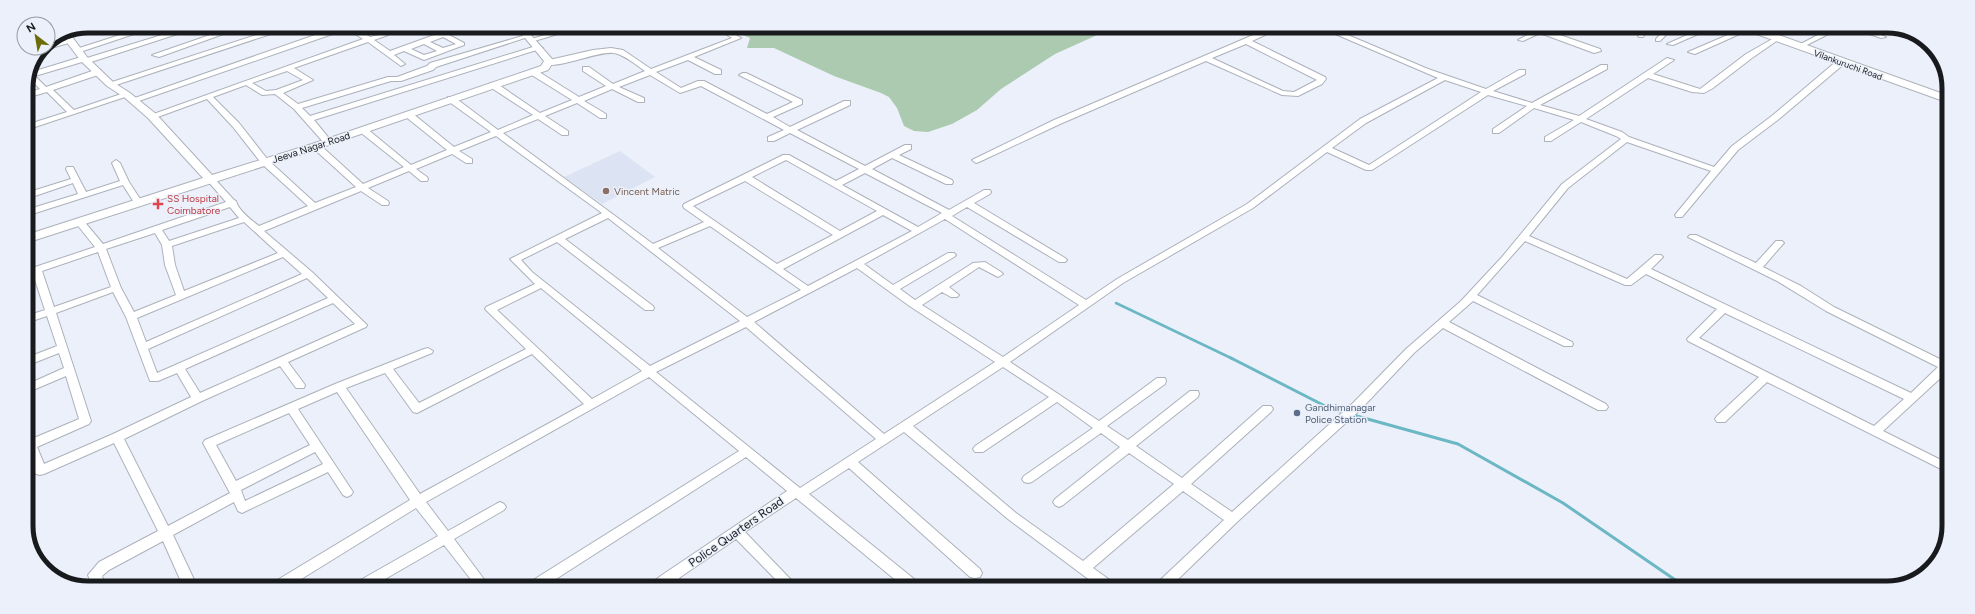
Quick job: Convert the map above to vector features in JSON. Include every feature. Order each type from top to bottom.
[{"type":"main road","name":"Vilankuruchi Road","points":[[1761,33],[1942,98]]},
{"type":"street","points":[[77,50],[132,33]]},
{"type":"street","points":[[35,75],[175,33]]},
{"type":"street","points":[[156,55],[222,33]]},
{"type":"street","points":[[110,84],[270,33]]},
{"type":"street","points":[[33,125],[130,98],[328,33]]},
{"type":"street","points":[[360,33],[401,64]]},
{"type":"street","points":[[389,54],[449,33]]},
{"type":"street","points":[[526,33],[549,62],[548,63],[567,61],[604,50],[612,50],[620,52],[680,91],[701,83],[947,214],[1085,304]]},
{"type":"street","points":[[309,119],[559,33]]},
{"type":"street","points":[[257,230],[499,134],[648,71],[738,38],[728,33]]},
{"type":"street","points":[[976,160],[1057,122],[1265,33]]},
{"type":"street","points":[[1334,33],[1444,78],[1532,106],[1580,119],[1620,134],[1626,139],[1716,170]]},
{"type":"street","points":[[1521,40],[1532,33]]},
{"type":"street","points":[[1550,33],[1597,51]]},
{"type":"street","points":[[1658,40],[1665,33]]},
{"type":"street","points":[[1672,44],[1697,33]]},
{"type":"street","points":[[1692,52],[1737,33]]},
{"type":"street","points":[[1799,47],[1827,33]]},
{"type":"street","points":[[1871,33],[1883,37]]},
{"type":"street","points":[[152,116],[386,34]]},
{"type":"street","points":[[406,49],[424,58],[462,44],[444,35]]},
{"type":"street","points":[[33,453],[40,471],[117,437],[198,398],[362,325],[309,274],[245,219],[233,203],[152,116],[110,84],[84,60],[68,38],[56,44]]},
{"type":"street","points":[[1647,75],[1701,91],[1727,74],[1763,46],[1776,39]]},
{"type":"street","points":[[297,107],[391,78],[402,77],[430,68],[433,65],[533,41]]},
{"type":"street","points":[[1206,58],[1282,93],[1295,94],[1322,79],[1246,41]]},
{"type":"street","points":[[425,42],[443,51]]},
{"type":"street","points":[[138,44],[156,55],[168,66]]},
{"type":"street","points":[[688,57],[718,72]]},
{"type":"street","points":[[1548,139],[1670,60]]},
{"type":"street","points":[[1679,215],[1735,148],[1776,117],[1840,62]]},
{"type":"street","name":"Jeeva Nagar Road","points":[[33,237],[210,178],[316,146],[409,115],[451,99],[545,68],[548,63]]},
{"type":"street","points":[[1496,131],[1532,106],[1604,67]]},
{"type":"street","points":[[247,82],[265,93],[277,92],[309,80],[288,68]]},
{"type":"street","points":[[586,69],[611,86],[641,100]]},
{"type":"street","points":[[33,94],[98,72]]},
{"type":"street","points":[[533,72],[603,116]]},
{"type":"street","points":[[1326,148],[1369,168],[1487,92],[1522,72]]},
{"type":"street","points":[[743,75],[800,102],[767,117]]},
{"type":"street","name":"Police Quarters Road","points":[[676,581],[737,532],[1003,362],[1120,281],[1250,206],[1326,148],[1363,122],[1444,78]]},
{"type":"street","points":[[34,79],[72,113]]},
{"type":"street","points":[[493,85],[565,133]]},
{"type":"street","points":[[277,92],[297,107],[328,142]]},
{"type":"street","points":[[208,96],[236,125],[265,162],[314,207]]},
{"type":"street","points":[[451,99],[608,214],[748,323],[883,439]]},
{"type":"street","points":[[771,139],[847,103]]},
{"type":"street","points":[[409,115],[454,152],[469,161]]},
{"type":"street","points":[[363,130],[424,179]]},
{"type":"street","points":[[1168,581],[1233,519],[1357,406],[1410,351],[1471,296],[1524,238],[1565,186],[1626,139]]},
{"type":"street","points":[[316,146],[362,188],[385,203]]},
{"type":"street","points":[[837,184],[908,147]]},
{"type":"street","points":[[892,155],[949,182]]},
{"type":"street","points":[[807,290],[687,206],[786,157],[837,184],[919,231]]},
{"type":"street","points":[[116,163],[125,182],[138,202]]},
{"type":"street","points":[[70,169],[83,195]]},
{"type":"street","points":[[745,177],[840,235]]},
{"type":"street","points":[[33,194],[76,180]]},
{"type":"street","points":[[33,211],[125,182]]},
{"type":"street","points":[[290,581],[418,501],[591,404],[649,372],[748,323],[919,231],[987,192]]},
{"type":"street","points":[[33,271],[233,203]]},
{"type":"street","points":[[968,203],[1062,260]]},
{"type":"street","points":[[777,268],[884,211]]},
{"type":"street","points":[[608,214],[515,259],[529,274],[907,581]]},
{"type":"street","points":[[167,245],[245,219]]},
{"type":"street","points":[[80,222],[101,248],[116,288],[131,317],[143,346],[154,378],[334,299]]},
{"type":"street","points":[[651,248],[711,222]]},
{"type":"street","points":[[157,229],[167,245],[170,264],[181,296]]},
{"type":"street","points":[[1693,237],[1818,299],[1830,308],[1942,364]]},
{"type":"street","points":[[558,238],[649,308]]},
{"type":"street","points":[[1524,238],[1628,283],[1645,270],[1658,256]]},
{"type":"street","points":[[1757,268],[1779,243]]},
{"type":"street","points":[[131,317],[285,253]]},
{"type":"street","points":[[893,289],[952,255]]},
{"type":"street","points":[[857,263],[915,305],[1057,397],[1233,519]]},
{"type":"street","points":[[915,305],[976,265],[982,264],[998,274]]},
{"type":"street","points":[[33,444],[85,421],[63,347],[37,270]]},
{"type":"street","points":[[1645,270],[1912,398]]},
{"type":"street","points":[[143,346],[309,274]]},
{"type":"street","points":[[542,284],[490,309],[591,404]]},
{"type":"street","points":[[941,287],[954,295]]},
{"type":"street","points":[[33,317],[116,288]]},
{"type":"street","points":[[1471,296],[1568,344]]},
{"type":"street","points":[[1724,308],[1692,339],[1942,466]]},
{"type":"street","points":[[1442,323],[1602,407]]},
{"type":"street","points":[[33,359],[63,347]]},
{"type":"street","points":[[387,368],[417,409],[534,349]]},
{"type":"street","points":[[330,466],[242,508],[209,443],[339,387],[428,351]]},
{"type":"street","points":[[282,360],[300,385]]},
{"type":"street","points":[[179,368],[198,398]]},
{"type":"street","points":[[33,386],[70,370]]},
{"type":"street","points":[[1875,432],[1942,371]]},
{"type":"street","points":[[1720,419],[1767,376]]},
{"type":"street","points":[[1028,479],[1101,427],[1161,380]]},
{"type":"street","points":[[339,387],[418,501],[479,581]]},
{"type":"street","points":[[1059,502],[1194,394]]},
{"type":"street","points":[[979,449],[1057,397]]},
{"type":"street","points":[[292,408],[347,492]]},
{"type":"street","points":[[1084,568],[1183,484],[1267,409]]},
{"type":"street","points":[[904,425],[1012,516],[1101,581]]},
{"type":"street","points":[[117,437],[166,534],[188,581]]},
{"type":"street","points":[[97,581],[95,575],[104,566],[166,534],[235,492],[317,446]]},
{"type":"street","points":[[543,581],[747,451]]},
{"type":"street","points":[[849,461],[975,573]]},
{"type":"street","points":[[371,581],[500,507]]},
{"type":"street","points":[[737,532],[786,581]]},
{"type":"shaded area","name":"Vincent Matric","points":[[620,151],[655,177],[602,204],[564,177]]},
{"type":"green space","points":[[742,33],[1102,33],[1055,54],[1001,89],[977,110],[952,124],[928,132],[914,131],[904,126],[897,108],[889,97],[834,76],[774,48],[747,48],[750,38],[743,35]]},
{"type":"waterway","points":[[1116,303],[1232,359]]},
{"type":"waterway","points":[[1232,359],[1329,408],[1346,413]]},
{"type":"waterway","points":[[1353,415],[1458,444],[1563,503],[1677,581]]},
{"type":"place","name":"Vincent Matric","points":[[606,191]]},
{"type":"place","name":"SS Hospital Coimbatore","points":[[158,204]]},
{"type":"place","name":"Gandhimanagar Police Station","points":[[1297,413]]}]
